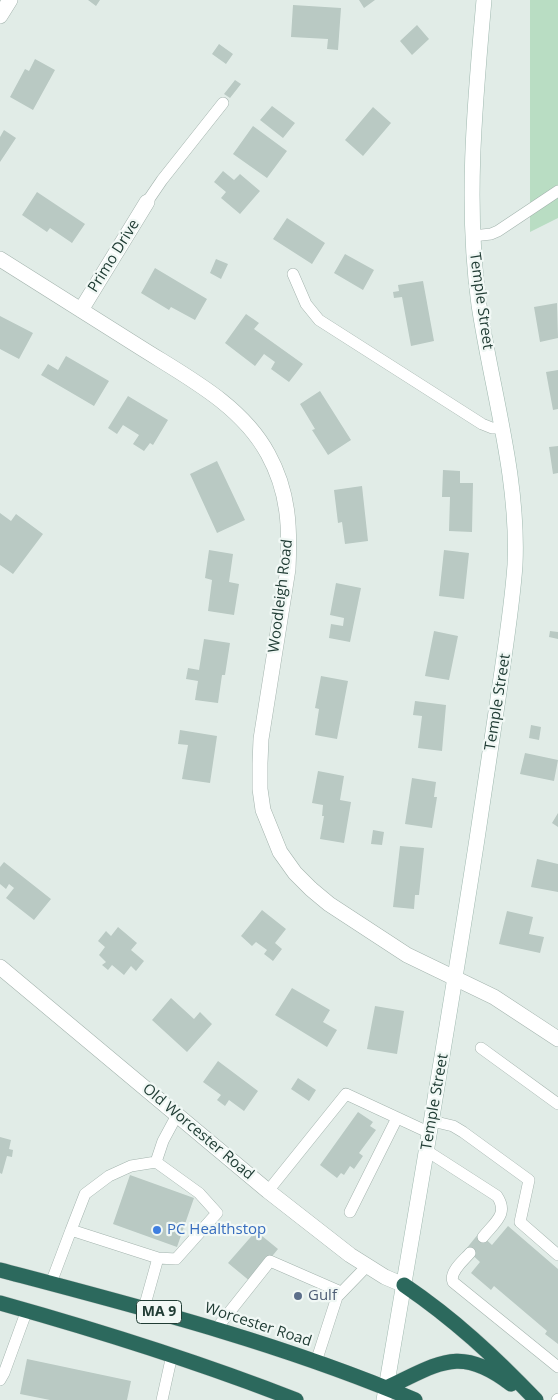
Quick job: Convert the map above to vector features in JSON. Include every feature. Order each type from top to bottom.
[{"type":"highway","name":"Worcester Road","points":[[0,1270],[216,1329],[316,1362],[385,1394],[415,1400]]},
{"type":"highway","points":[[404,1285],[434,1305],[465,1330],[499,1361],[536,1400]]},
{"type":"highway","name":"MA 9","points":[[0,1303],[93,1329],[172,1355],[296,1400]]},
{"type":"highway","points":[[385,1394],[438,1365],[454,1360],[480,1365],[496,1373],[531,1400]]},
{"type":"street","points":[[0,16],[10,0]]},
{"type":"street","name":"Temple Street","points":[[385,1394],[456,978],[512,601],[515,526],[509,468],[480,305],[473,236],[473,166],[484,0]]},
{"type":"street","name":"Primo Drive","points":[[81,310],[147,202]]},
{"type":"street","name":"Woodleigh Road","points":[[0,259],[213,394],[245,423],[269,455],[278,475],[285,499],[289,521],[289,536],[288,569],[261,739],[260,790],[263,810],[270,830],[280,852],[294,873],[329,904],[407,954],[494,997],[558,1039]]},
{"type":"street","name":"Old Worcester Road","points":[[0,967],[268,1191],[350,1255],[404,1285]]},
{"type":"lane","points":[[147,202],[223,103]]},
{"type":"lane","points":[[473,236],[491,234],[498,231],[558,191]]},
{"type":"lane","points":[[293,274],[306,304],[319,320],[482,424],[492,428],[502,428]]},
{"type":"lane","points":[[480,1048],[558,1104]]},
{"type":"lane","points":[[268,1191],[346,1094],[397,1118],[431,1127],[453,1126],[529,1180],[520,1222],[558,1255]]},
{"type":"lane","points":[[156,1162],[162,1141],[177,1115]]},
{"type":"lane","points":[[350,1212],[397,1118]]},
{"type":"lane","points":[[427,1151],[497,1196],[502,1204],[502,1214],[483,1236]]},
{"type":"lane","points":[[51,1283],[71,1230],[85,1194],[109,1176],[131,1166],[156,1162],[199,1193],[217,1212],[176,1259],[158,1258],[71,1230]]},
{"type":"lane","points":[[470,1253],[453,1273],[453,1282],[558,1367]]},
{"type":"lane","points":[[144,1308],[158,1258]]},
{"type":"lane","points":[[216,1329],[270,1261],[341,1292]]},
{"type":"lane","points":[[316,1362],[337,1297],[367,1266]]},
{"type":"lane","points":[[0,1380],[27,1310]]},
{"type":"lane","points":[[162,1400],[172,1355]]},
{"type":"green space","points":[[530,0],[558,0],[558,218],[530,232]]},
{"type":"building","points":[[88,0],[100,0],[96,6]]},
{"type":"building","points":[[359,0],[375,0],[364,8]]},
{"type":"building","points":[[293,5],[341,8],[338,50],[327,49],[328,39],[291,37]]},
{"type":"building","points":[[417,25],[429,39],[412,55],[400,41]]},
{"type":"building","points":[[219,44],[233,54],[226,64],[212,54]]},
{"type":"building","points":[[35,59],[55,70],[33,110],[10,97],[25,69],[29,71]]},
{"type":"building","points":[[235,80],[241,84],[230,98],[224,94]]},
{"type":"building","points":[[272,106],[295,123],[283,138],[260,120]]},
{"type":"building","points":[[373,107],[391,123],[363,156],[345,140]]},
{"type":"building","points":[[253,126],[287,151],[267,178],[233,154]]},
{"type":"building","points":[[4,130],[16,138],[0,162],[0,137]]},
{"type":"building","points":[[223,171],[234,180],[240,174],[260,191],[240,214],[221,198],[226,192],[214,182]]},
{"type":"building","points":[[37,192],[85,224],[72,243],[50,228],[47,232],[22,215]]},
{"type":"building","points":[[287,218],[325,243],[312,264],[273,239]]},
{"type":"building","points":[[345,254],[374,270],[363,290],[334,273]]},
{"type":"building","points":[[216,259],[228,264],[221,279],[210,273]]},
{"type":"building","points":[[155,268],[207,299],[195,320],[171,307],[169,310],[141,293]]},
{"type":"building","points":[[423,281],[434,341],[411,346],[402,297],[394,298],[393,292],[399,291],[398,285]]},
{"type":"building","points":[[557,303],[558,338],[540,342],[534,307]]},
{"type":"building","points":[[246,314],[259,323],[254,329],[303,364],[289,382],[271,369],[275,362],[264,354],[255,366],[225,343]]},
{"type":"building","points":[[0,316],[33,333],[19,359],[0,349]]},
{"type":"building","points":[[66,356],[109,381],[94,406],[41,375],[48,364],[58,370]]},
{"type":"building","points":[[558,370],[558,409],[553,410],[546,372]]},
{"type":"building","points":[[320,391],[351,440],[328,455],[312,430],[315,429],[300,404]]},
{"type":"building","points":[[128,396],[168,420],[153,445],[150,443],[144,451],[133,444],[139,435],[123,425],[117,434],[108,428]]},
{"type":"building","points":[[558,446],[558,473],[553,474],[549,447]]},
{"type":"building","points":[[217,461],[245,520],[217,533],[190,474]]},
{"type":"building","points":[[443,470],[460,471],[460,483],[473,483],[472,532],[449,531],[450,497],[442,497]]},
{"type":"building","points":[[362,486],[368,541],[345,544],[342,522],[338,523],[334,490]]},
{"type":"building","points":[[0,513],[11,521],[16,514],[43,534],[13,574],[0,565]]},
{"type":"building","points":[[209,550],[233,554],[229,582],[239,584],[234,615],[208,611],[212,580],[205,578]]},
{"type":"building","points":[[444,550],[469,553],[464,599],[439,596]]},
{"type":"building","points":[[336,583],[361,588],[350,642],[329,638],[331,624],[343,626],[344,618],[330,615]]},
{"type":"building","points":[[434,631],[458,636],[449,680],[425,676]]},
{"type":"building","points":[[550,631],[558,632],[558,639],[549,637]]},
{"type":"building","points":[[204,639],[230,643],[225,675],[222,675],[218,703],[195,700],[198,681],[186,679],[188,668],[199,670]]},
{"type":"building","points":[[321,676],[348,681],[337,739],[315,735],[319,709],[315,708]]},
{"type":"building","points":[[415,701],[446,705],[442,751],[418,748],[422,716],[413,715]]},
{"type":"building","points":[[531,725],[541,727],[539,740],[529,738]]},
{"type":"building","points":[[180,730],[217,736],[210,783],[182,779],[188,745],[178,744]]},
{"type":"building","points":[[525,753],[558,760],[554,781],[520,774]]},
{"type":"building","points":[[318,771],[344,776],[340,800],[351,802],[344,843],[320,839],[324,816],[322,816],[323,805],[312,803]]},
{"type":"building","points":[[412,778],[436,782],[434,797],[437,797],[432,828],[405,824]]},
{"type":"building","points":[[558,813],[558,827],[552,823]]},
{"type":"building","points":[[373,830],[384,832],[382,845],[371,844]]},
{"type":"building","points":[[400,846],[424,848],[419,895],[415,895],[414,909],[393,907]]},
{"type":"building","points":[[537,859],[558,864],[558,892],[531,887]]},
{"type":"building","points":[[4,862],[51,899],[34,920],[6,898],[14,888],[9,884],[6,889],[0,884],[0,867]]},
{"type":"building","points":[[262,910],[286,929],[275,943],[282,949],[273,961],[264,954],[267,950],[256,942],[252,946],[241,936]]},
{"type":"building","points":[[507,911],[533,917],[529,934],[544,937],[540,953],[499,944]]},
{"type":"building","points":[[118,927],[137,943],[131,950],[144,961],[136,971],[131,966],[124,975],[112,965],[108,970],[102,965],[106,962],[99,955],[105,947],[98,941],[106,931],[111,936]]},
{"type":"building","points":[[292,988],[330,1010],[323,1022],[337,1030],[327,1047],[275,1015]]},
{"type":"building","points":[[171,998],[194,1019],[200,1012],[212,1024],[187,1052],[152,1020]]},
{"type":"building","points":[[375,1006],[404,1011],[397,1054],[367,1049]]},
{"type":"building","points":[[218,1061],[258,1091],[244,1111],[229,1100],[225,1106],[217,1100],[221,1095],[203,1082]]},
{"type":"building","points":[[298,1078],[316,1090],[309,1101],[291,1089]]},
{"type":"building","points":[[358,1112],[373,1122],[370,1126],[376,1130],[359,1153],[363,1156],[354,1169],[350,1166],[344,1175],[341,1173],[337,1178],[320,1165]]},
{"type":"building","points":[[0,1137],[11,1140],[9,1149],[13,1150],[12,1157],[7,1156],[2,1174],[0,1173]]},
{"type":"building","points":[[130,1175],[194,1198],[177,1247],[113,1224]]},
{"type":"building","points":[[508,1226],[558,1269],[558,1344],[545,1334],[547,1331],[494,1286],[491,1290],[471,1273],[480,1262],[466,1249],[479,1233],[492,1245]]},
{"type":"building","points":[[256,1231],[278,1249],[251,1282],[228,1263]]},
{"type":"building","points":[[27,1359],[131,1381],[127,1400],[50,1400],[20,1394]]},
{"type":"place","name":"PC Healthstop","points":[[157,1230]]},
{"type":"place","name":"Gulf","points":[[298,1296]]}]
